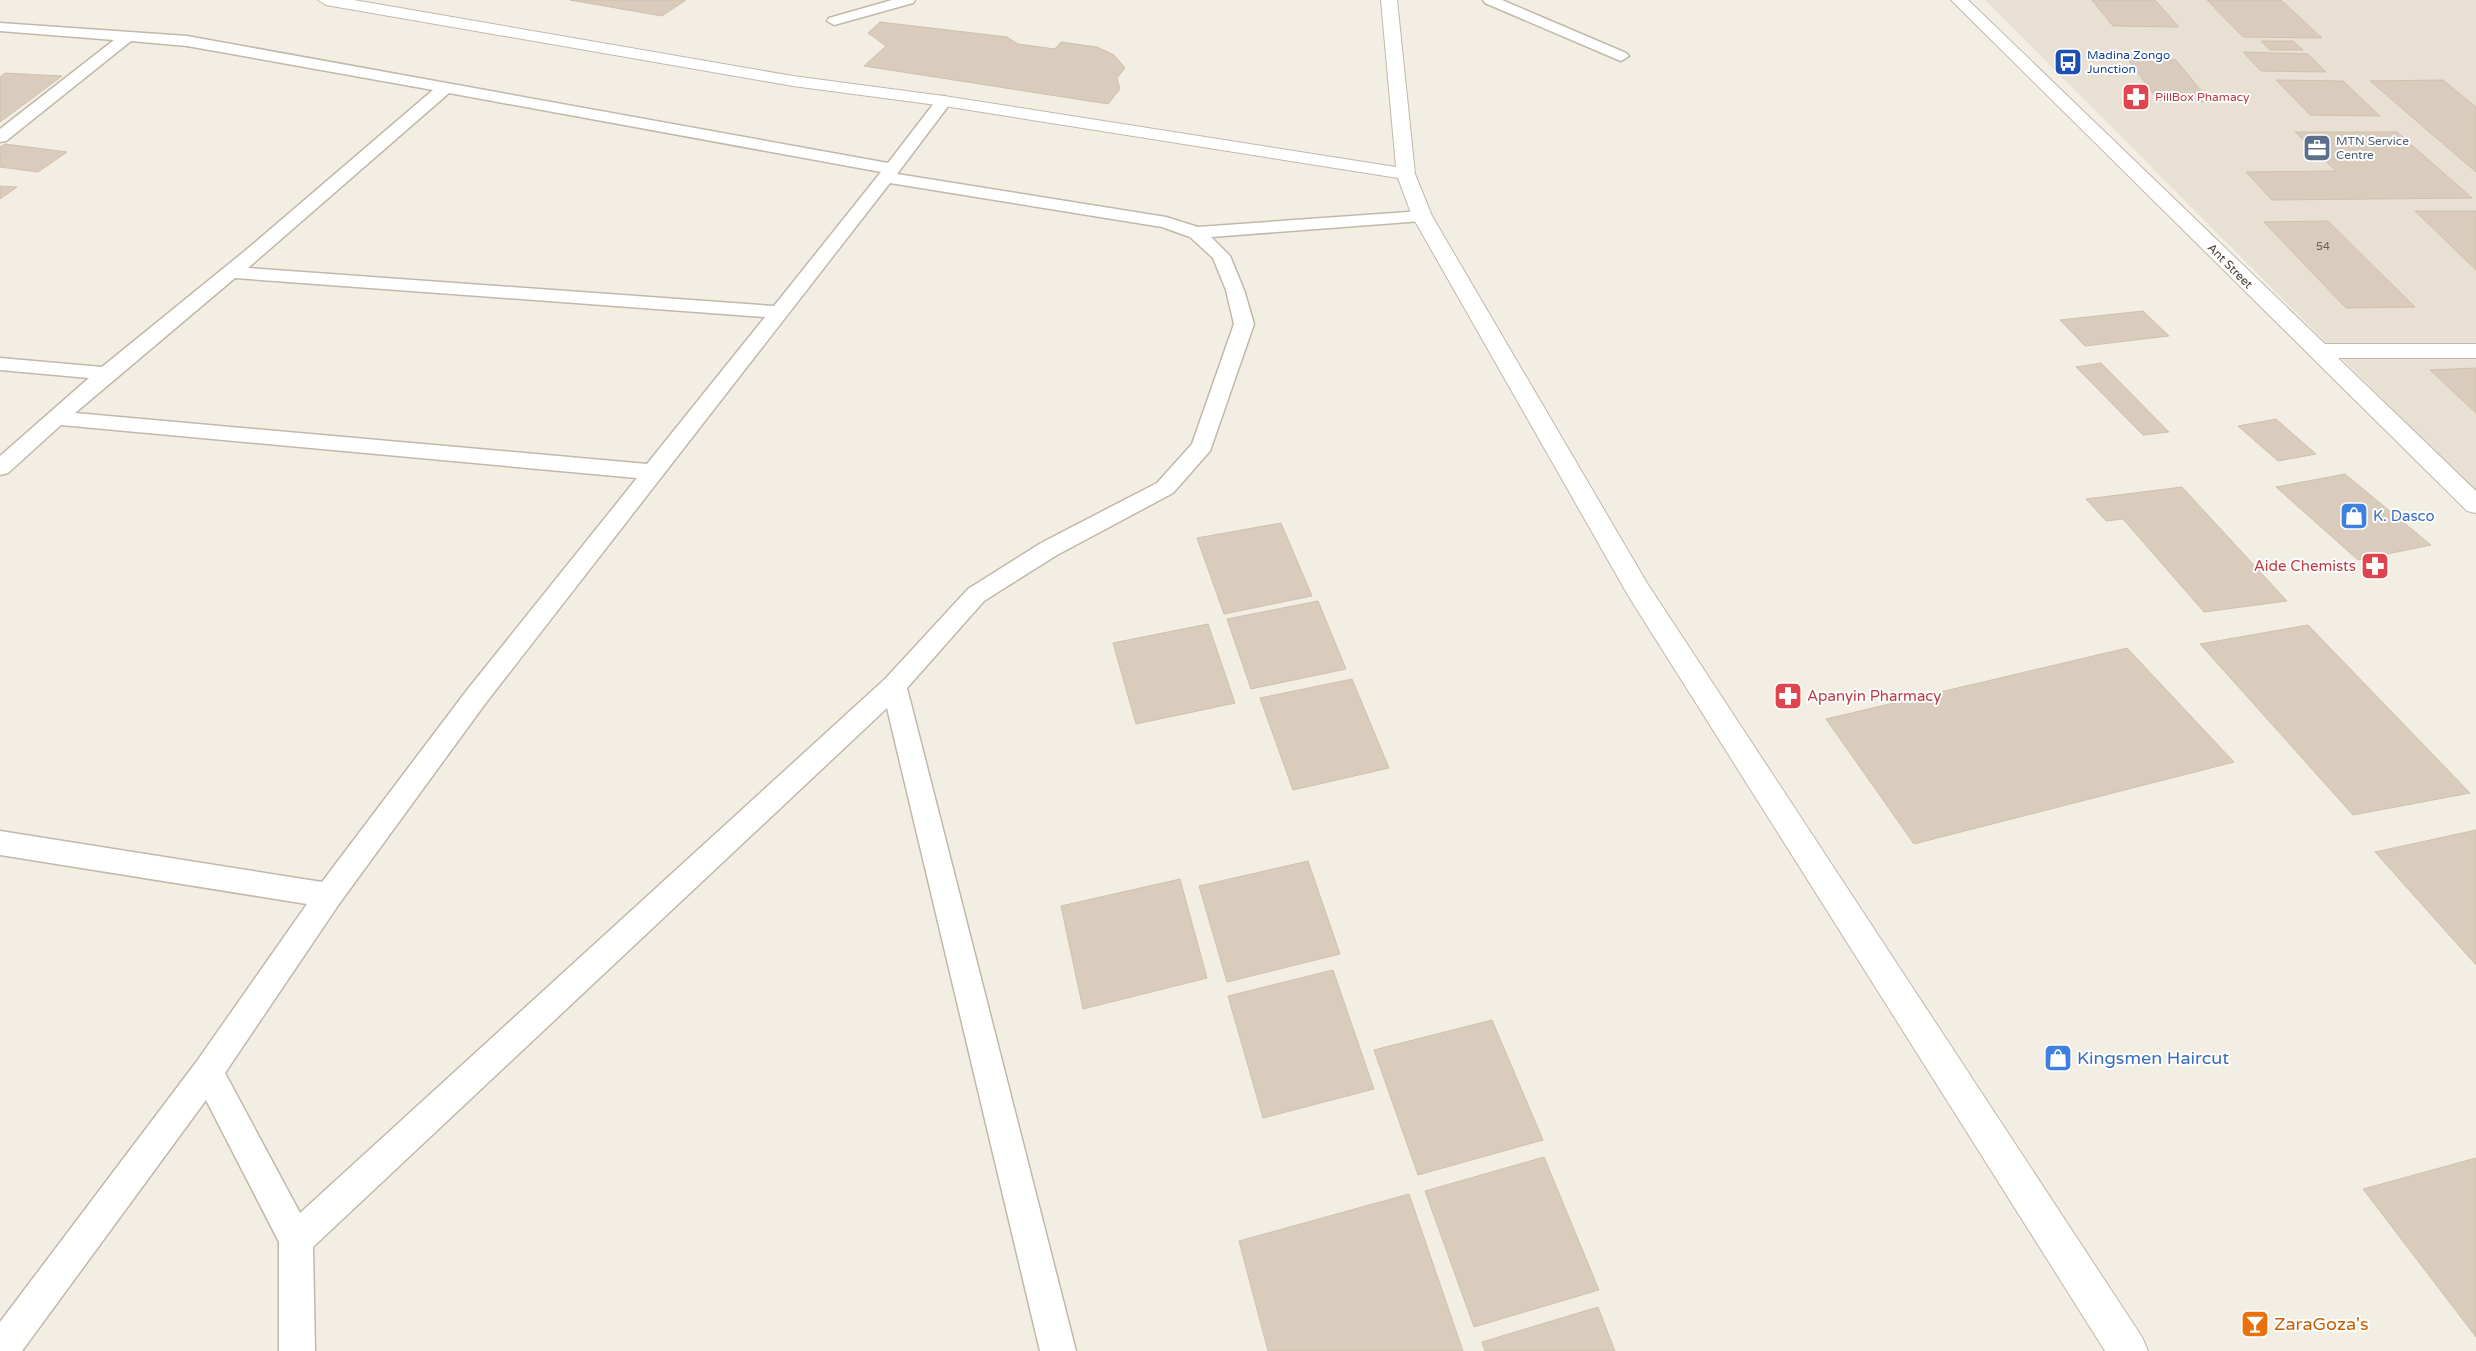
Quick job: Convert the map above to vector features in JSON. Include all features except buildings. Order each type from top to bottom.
[{"type":"street","points":[[326,0],[793,81],[944,101],[1406,174]]},
{"type":"street","points":[[1389,0],[1406,174],[1422,216],[1638,590],[2128,1351]]},
{"type":"street","name":"Ant Street","points":[[1964,1],[1986,25],[2316,351],[2476,505]]},
{"type":"street","points":[[2316,351],[2476,351]]},
{"type":"lane","points":[[834,20],[908,0]]},
{"type":"lane","points":[[1490,0],[1621,56]]},
{"type":"lane","points":[[0,27],[187,41],[447,87],[888,173],[1166,222],[1196,232],[1422,216]]},
{"type":"lane","points":[[0,137],[127,37]]},
{"type":"lane","points":[[0,468],[106,374],[230,272],[447,87]]},
{"type":"lane","points":[[3,1342],[208,1072],[329,895],[476,697],[944,101]]},
{"type":"lane","points":[[296,1240],[894,686],[976,594],[1049,549],[1164,488],[1202,446],[1244,324],[1235,290],[1221,256],[1196,232]]},
{"type":"lane","points":[[230,272],[779,312]]},
{"type":"lane","points":[[0,364],[72,369],[106,374]]},
{"type":"lane","points":[[57,418],[654,472]]},
{"type":"lane","points":[[894,686],[1058,1351]]},
{"type":"lane","points":[[0,843],[329,895]]},
{"type":"lane","points":[[208,1072],[296,1240],[297,1351]]},
{"type":"shaded area","points":[[1985,0],[2476,0],[2476,493]]},
{"type":"place","name":"Madina Zongo Junction","points":[[2068,62]]},
{"type":"place","name":"PillBox Phamacy","points":[[2136,97]]},
{"type":"place","name":"MTN Service Centre","points":[[2317,148]]},
{"type":"place","name":"K. Dasco","points":[[2354,516]]},
{"type":"place","name":"Aide Chemists","points":[[2375,566]]},
{"type":"place","name":"Apanyin Pharmacy","points":[[1788,696]]},
{"type":"place","name":"Kingsmen Haircut","points":[[2058,1058]]},
{"type":"place","name":"ZaraGoza's","points":[[2255,1324]]}]
